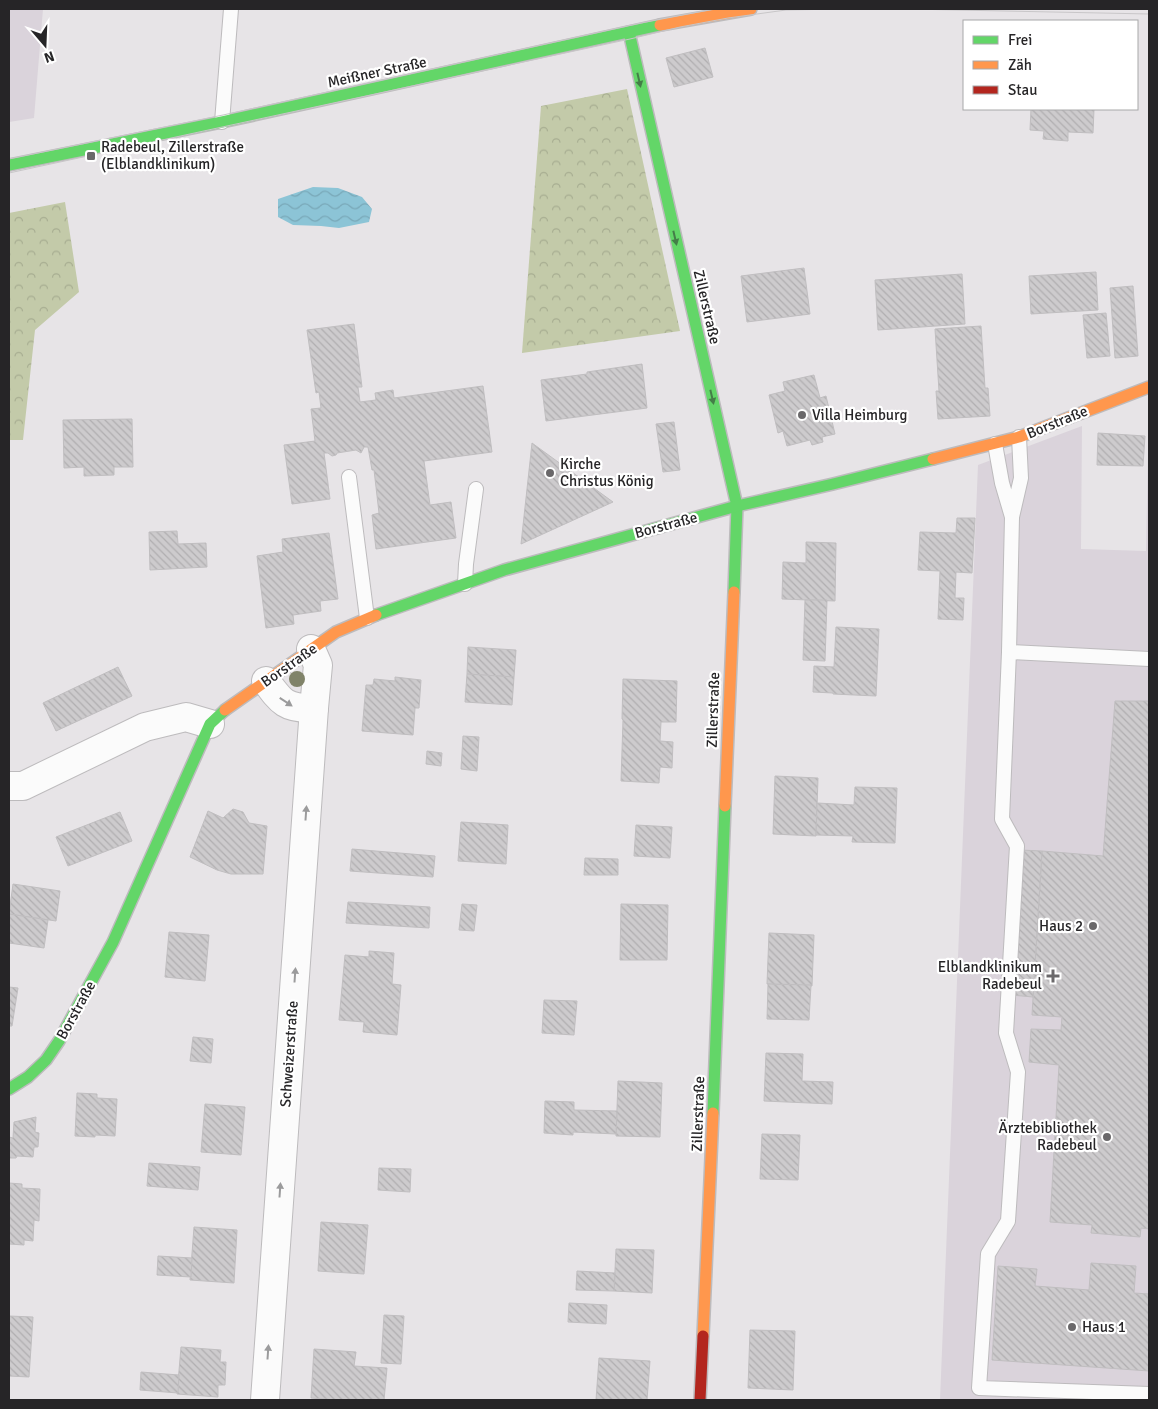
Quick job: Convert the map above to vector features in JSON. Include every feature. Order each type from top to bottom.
[{"type":"street","name":"Meißner Straße","points":[[9,165],[222,122],[674,22],[751,9]]},
{"type":"street","name":"Zillerstraße","points":[[629,32],[736,506],[700,1400]]},
{"type":"street","name":"Borstraße","points":[[9,1089],[28,1077],[46,1060],[59,1041],[113,942],[210,724],[226,709],[336,632],[367,618],[504,570],[736,506],[995,444],[1019,437],[1149,387]]},
{"type":"street","name":"Schweizerstraße","points":[[265,1400],[318,665],[311,649]]},
{"type":"street","points":[[266,681],[280,699],[290,706],[314,708]]},
{"type":"street","points":[[9,786],[23,786],[145,727],[186,716],[210,724]]},
{"type":"lane","points":[[222,122],[231,9]]},
{"type":"lane","points":[[1019,437],[1021,478],[1012,517],[1002,819],[1017,846],[1006,1033],[1018,1072],[1008,1221],[988,1254],[979,1388],[1149,1394]]},
{"type":"lane","points":[[995,444],[1002,483],[1012,517]]},
{"type":"lane","points":[[349,477],[367,618]]},
{"type":"lane","points":[[465,584],[476,489]]},
{"type":"lane","points":[[1009,652],[1149,659]]},
{"type":"shaded area","points":[[9,9],[43,9],[34,118],[9,122]]},
{"type":"shaded area","name":"Elblandklinikum Radebeul","points":[[1149,404],[1149,1400],[940,1400],[978,465],[1082,426],[1081,549],[1146,551]]},
{"type":"green space","points":[[627,89],[680,331],[522,353],[541,106]]},
{"type":"green space","points":[[65,202],[79,292],[35,330],[23,440],[9,440],[9,213]]},
{"type":"water","points":[[313,187],[338,188],[362,197],[372,209],[369,222],[339,228],[293,225],[278,217],[278,199]]},
{"type":"building","points":[[705,48],[713,77],[674,87],[666,58]]},
{"type":"building","points":[[1031,110],[1094,110],[1093,133],[1068,132],[1068,141],[1043,139],[1044,131],[1030,130]]},
{"type":"building","points":[[804,268],[810,314],[747,322],[741,276]]},
{"type":"building","points":[[1096,272],[1098,310],[1031,314],[1029,276]]},
{"type":"building","points":[[962,274],[965,324],[878,330],[875,280]]},
{"type":"building","points":[[1133,286],[1138,356],[1115,358],[1110,288]]},
{"type":"building","points":[[1106,313],[1110,356],[1087,358],[1083,315]]},
{"type":"building","points":[[354,324],[362,387],[358,387],[360,402],[376,400],[375,393],[393,390],[394,398],[483,386],[492,452],[424,461],[430,505],[451,502],[456,538],[376,549],[372,515],[379,513],[374,470],[372,470],[368,447],[364,447],[361,453],[356,450],[337,453],[332,456],[324,453],[330,499],[292,504],[284,445],[315,441],[311,409],[321,408],[319,392],[316,393],[307,330]]},
{"type":"building","points":[[981,326],[985,388],[988,388],[990,416],[938,419],[936,391],[939,391],[935,329]]},
{"type":"building","points":[[642,364],[647,408],[546,421],[541,380]]},
{"type":"building","name":"Villa Heimburg","points":[[814,375],[820,398],[826,396],[835,434],[822,437],[823,442],[812,445],[810,440],[787,446],[783,431],[778,433],[769,395],[785,391],[783,382]]},
{"type":"building","points":[[132,419],[133,467],[114,467],[114,475],[84,476],[84,467],[64,468],[63,420]]},
{"type":"building","points":[[674,422],[680,470],[663,472],[656,424]]},
{"type":"building","points":[[1098,433],[1145,436],[1143,466],[1097,465]]},
{"type":"building","name":"Kirche Christus König","points":[[532,443],[613,502],[521,544]]},
{"type":"building","points":[[957,518],[975,518],[972,573],[956,572],[955,598],[964,598],[963,620],[938,619],[940,571],[918,570],[920,532],[956,533]]},
{"type":"building","points":[[177,531],[178,544],[206,543],[207,567],[150,570],[149,532]]},
{"type":"building","points":[[329,533],[338,599],[320,601],[321,611],[293,615],[294,624],[266,628],[257,556],[283,552],[282,539]]},
{"type":"building","points":[[806,542],[836,543],[835,601],[782,599],[783,562],[806,563]]},
{"type":"building","points":[[805,600],[827,600],[825,661],[803,660]]},
{"type":"building","points":[[836,627],[879,629],[876,696],[813,692],[814,666],[834,667]]},
{"type":"building","points":[[468,647],[516,650],[514,677],[467,674]]},
{"type":"building","points":[[118,667],[132,696],[56,731],[43,703]]},
{"type":"building","points":[[467,674],[514,677],[512,705],[465,702]]},
{"type":"building","points":[[395,677],[421,680],[419,708],[415,708],[413,735],[362,731],[366,685],[373,685],[374,679],[395,681]]},
{"type":"building","points":[[623,679],[677,681],[676,722],[661,722],[660,741],[673,742],[672,768],[660,767],[659,783],[621,781]]},
{"type":"building","name":"Haus 2","points":[[1115,701],[1149,701],[1149,1229],[1141,1228],[1140,1237],[1091,1233],[1092,1225],[1050,1222],[1059,1065],[1029,1062],[1031,1029],[1061,1030],[1062,1017],[1032,1015],[1042,851],[1103,856]]},
{"type":"building","points":[[463,736],[479,737],[477,771],[461,769]]},
{"type":"building","points":[[427,751],[442,753],[441,766],[426,764]]},
{"type":"building","points":[[775,776],[818,778],[816,836],[773,834]]},
{"type":"building","points":[[855,787],[897,788],[895,843],[852,842],[853,836],[816,835],[817,803],[854,805]]},
{"type":"building","points":[[233,809],[243,812],[249,823],[267,826],[263,874],[231,874],[217,870],[190,857],[208,811],[223,818]]},
{"type":"building","points":[[120,812],[132,841],[68,866],[56,837]]},
{"type":"building","points":[[461,822],[508,825],[506,864],[458,861]]},
{"type":"building","points":[[636,825],[672,827],[670,858],[634,856]]},
{"type":"building","points":[[352,849],[435,856],[433,877],[350,871]]},
{"type":"building","points":[[1020,850],[1042,851],[1033,997],[1011,995]]},
{"type":"building","points":[[585,858],[618,859],[618,875],[584,875]]},
{"type":"building","points":[[13,884],[60,891],[56,921],[9,914]]},
{"type":"building","points":[[348,902],[430,907],[429,928],[346,923]]},
{"type":"building","points":[[462,904],[477,905],[474,931],[459,930]]},
{"type":"building","points":[[621,904],[668,905],[667,960],[620,960]]},
{"type":"building","points":[[9,914],[48,920],[44,948],[9,943]]},
{"type":"building","points":[[169,932],[209,935],[205,981],[165,977]]},
{"type":"building","points":[[769,933],[814,935],[812,986],[767,984]]},
{"type":"building","points":[[369,951],[394,953],[392,984],[401,985],[397,1035],[363,1032],[364,1022],[339,1020],[345,955],[369,957]]},
{"type":"building","points":[[768,984],[811,985],[809,1020],[767,1019]]},
{"type":"building","points":[[9,987],[18,988],[12,1026],[9,1026]]},
{"type":"building","points":[[544,1000],[577,1001],[574,1035],[542,1033]]},
{"type":"building","points":[[193,1037],[213,1039],[211,1063],[190,1061]]},
{"type":"building","points":[[766,1053],[803,1054],[802,1081],[833,1082],[832,1104],[764,1101]]},
{"type":"building","points":[[618,1081],[662,1083],[660,1137],[616,1136]]},
{"type":"building","points":[[77,1093],[97,1094],[97,1098],[117,1099],[115,1136],[75,1136]]},
{"type":"building","points":[[545,1101],[574,1102],[574,1110],[617,1111],[616,1134],[573,1132],[573,1135],[544,1133]]},
{"type":"building","points":[[205,1104],[245,1107],[241,1155],[201,1152]]},
{"type":"building","points":[[36,1117],[35,1132],[39,1133],[38,1147],[34,1147],[33,1157],[17,1156],[16,1158],[9,1158],[9,1137],[13,1138],[14,1122]]},
{"type":"building","points":[[762,1134],[800,1135],[798,1180],[760,1179]]},
{"type":"building","points":[[149,1163],[200,1167],[198,1190],[147,1186]]},
{"type":"building","points":[[379,1168],[411,1169],[410,1192],[378,1190]]},
{"type":"building","points":[[9,1183],[22,1184],[22,1188],[40,1189],[39,1221],[34,1220],[33,1241],[24,1240],[24,1245],[9,1244]]},
{"type":"building","points":[[321,1222],[368,1225],[364,1274],[318,1271]]},
{"type":"building","points":[[194,1227],[237,1230],[234,1283],[190,1280]]},
{"type":"building","points":[[616,1249],[654,1250],[652,1293],[614,1291]]},
{"type":"building","points":[[158,1256],[192,1258],[191,1277],[157,1275]]},
{"type":"building","name":"Haus 1","points":[[1091,1263],[1136,1266],[1134,1293],[1149,1294],[1149,1371],[992,1360],[998,1266],[1037,1269],[1035,1286],[1089,1290]]},
{"type":"building","points":[[577,1271],[615,1273],[614,1291],[576,1290]]},
{"type":"building","points":[[569,1303],[607,1305],[606,1324],[568,1322]]},
{"type":"building","points":[[384,1315],[404,1316],[401,1364],[381,1363]]},
{"type":"building","points":[[9,1316],[33,1317],[29,1377],[9,1376]]},
{"type":"building","points":[[750,1330],[795,1331],[793,1390],[748,1388]]},
{"type":"building","points":[[181,1347],[221,1350],[220,1362],[226,1362],[225,1385],[218,1385],[218,1397],[177,1394]]},
{"type":"building","points":[[314,1349],[356,1352],[354,1366],[387,1368],[384,1400],[311,1398]]},
{"type":"building","points":[[599,1358],[650,1361],[647,1400],[596,1400]]},
{"type":"building","points":[[141,1372],[179,1375],[178,1393],[140,1390]]},
{"type":"tram line","points":[[9,159],[714,9]]},
{"type":"tram line","points":[[9,173],[680,27],[786,10],[841,9]]},
{"type":"tram line","points":[[908,9],[1149,14]]},
{"type":"traffic: fast","points":[[9,165],[222,122],[660,25]]},
{"type":"traffic: fast","points":[[629,32],[737,506],[734,592]]},
{"type":"traffic: fast","points":[[376,615],[504,570],[737,506],[933,459]]},
{"type":"traffic: fast","points":[[9,1089],[28,1077],[46,1060],[59,1041],[113,942],[210,724],[225,710]]},
{"type":"traffic: fast","points":[[713,1113],[725,806]]},
{"type":"traffic: slow","points":[[660,25],[751,9]]},
{"type":"traffic: slow","points":[[933,459],[1019,437],[1149,387]]},
{"type":"traffic: slow","points":[[725,806],[734,592]]},
{"type":"traffic: slow","points":[[225,710],[336,632],[376,615]]},
{"type":"traffic: slow","points":[[703,1336],[713,1113]]},
{"type":"traffic: jam","points":[[700,1400],[703,1336]]},
{"type":"place","name":"Radebeul, Zillerstraße (Elblandklinikum)","points":[[91,156]]},
{"type":"place","name":"Villa Heimburg","points":[[802,415]]},
{"type":"place","name":"Kirche Christus König","points":[[550,473]]},
{"type":"place","name":"Haus 2","points":[[1093,926]]},
{"type":"place","name":"Elblandklinikum Radebeul","points":[[1053,976]]},
{"type":"place","name":"Ärztebibliothek Radebeul","points":[[1107,1137]]},
{"type":"place","name":"Haus 1","points":[[1072,1327]]}]
